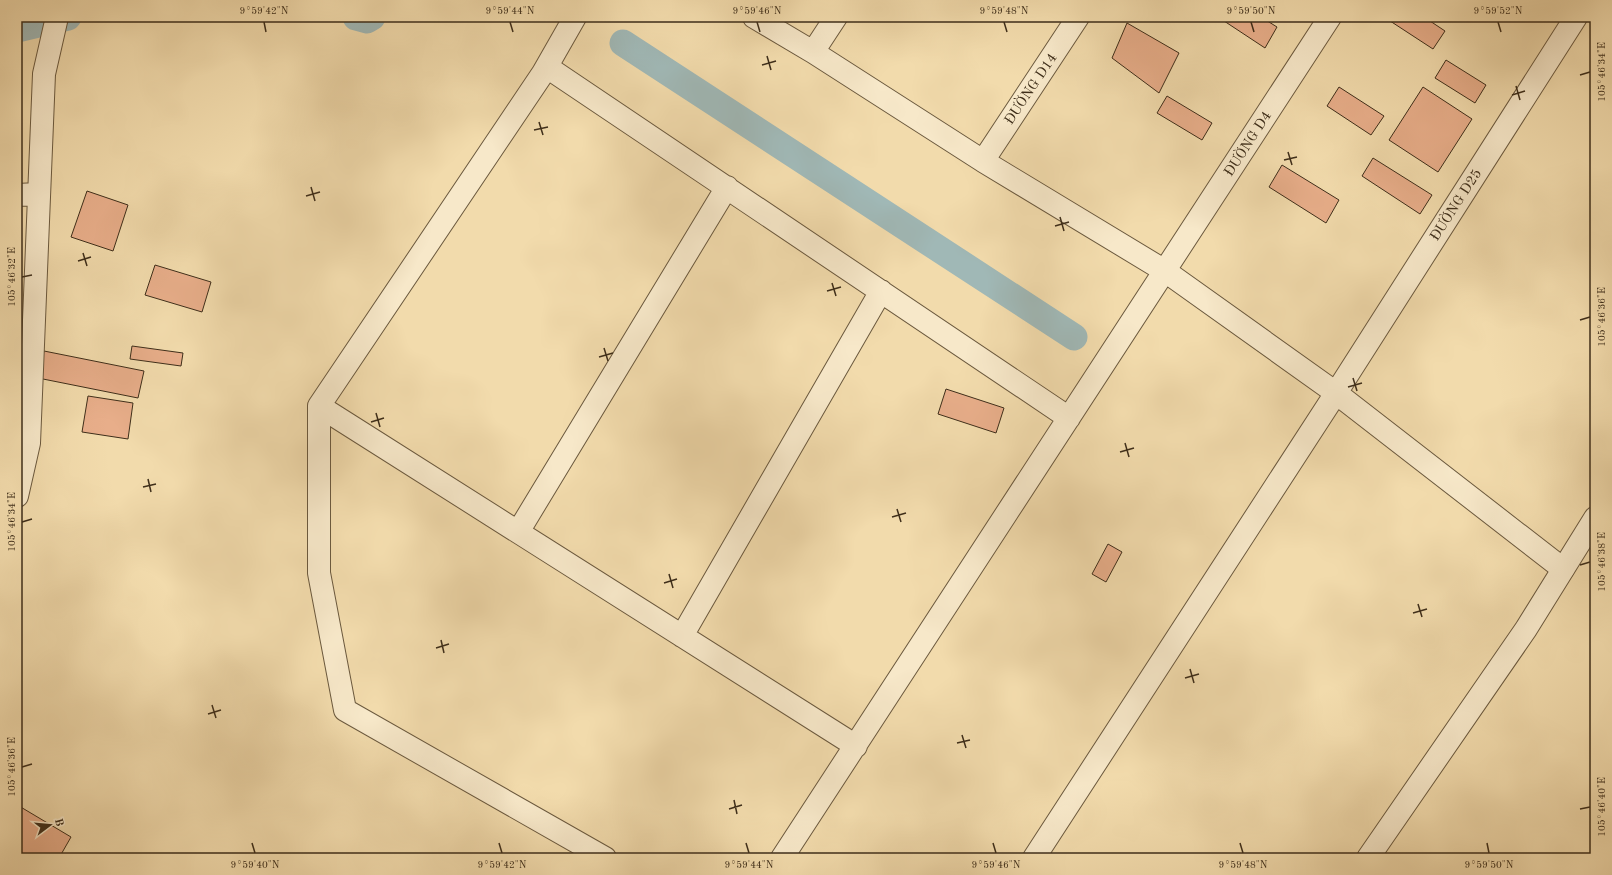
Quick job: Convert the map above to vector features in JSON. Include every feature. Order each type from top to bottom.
[{"type":"street","points":[[17,496],[29,443],[28,194],[44,74],[57,17]]},
{"type":"street","points":[[575,17],[547,67],[319,406],[319,573],[345,710],[605,858]]},
{"type":"street","points":[[754,17],[813,52],[983,160],[1165,272],[1336,393],[1563,569]]},
{"type":"street","points":[[813,52],[836,17]]},
{"type":"street","name":"ĐƯỜNG D14","points":[[983,160],[1078,17]]},
{"type":"street","name":"ĐƯỜNG D4","points":[[782,858],[1330,17]]},
{"type":"street","name":"ĐƯỜNG D25","points":[[1034,858],[1336,393],[1576,17]]},
{"type":"street","points":[[547,67],[1069,418]]},
{"type":"street","points":[[518,532],[726,187]]},
{"type":"street","points":[[682,636],[881,291]]},
{"type":"street","points":[[319,406],[856,746]]},
{"type":"street","points":[[1368,858],[1526,629],[1595,518]]},
{"type":"building","points":[[1218,17],[1261,17],[1277,27],[1265,48]]},
{"type":"building","points":[[1384,17],[1424,17],[1445,31],[1433,49]]},
{"type":"building","points":[[1127,23],[1179,53],[1159,93],[1112,58]]},
{"type":"building","points":[[1446,60],[1486,85],[1475,103],[1435,78]]},
{"type":"building","points":[[1339,87],[1384,116],[1371,135],[1327,106]]},
{"type":"building","points":[[1423,87],[1472,119],[1438,172],[1389,140]]},
{"type":"building","points":[[1167,96],[1212,123],[1202,140],[1157,113]]},
{"type":"building","points":[[1373,158],[1432,195],[1420,214],[1362,176]]},
{"type":"building","points":[[1282,165],[1339,200],[1326,223],[1269,187]]},
{"type":"building","points":[[87,191],[128,205],[113,251],[71,237]]},
{"type":"building","points":[[155,265],[211,282],[202,312],[145,295]]},
{"type":"building","points":[[132,346],[183,353],[181,366],[130,359]]},
{"type":"building","points":[[44,351],[144,371],[138,398],[38,378]]},
{"type":"building","points":[[946,389],[1004,408],[996,433],[938,414]]},
{"type":"building","points":[[88,396],[133,403],[128,439],[82,432]]},
{"type":"building","points":[[1108,544],[1122,552],[1106,582],[1092,574]]},
{"type":"building","points":[[19,806],[71,837],[59,858],[31,858],[17,850],[17,809]]},
{"type":"waterway","points":[[17,29],[68,17]]},
{"type":"waterway","points":[[356,17],[367,20],[372,17]]},
{"type":"waterway","points":[[623,43],[1074,337]]}]
